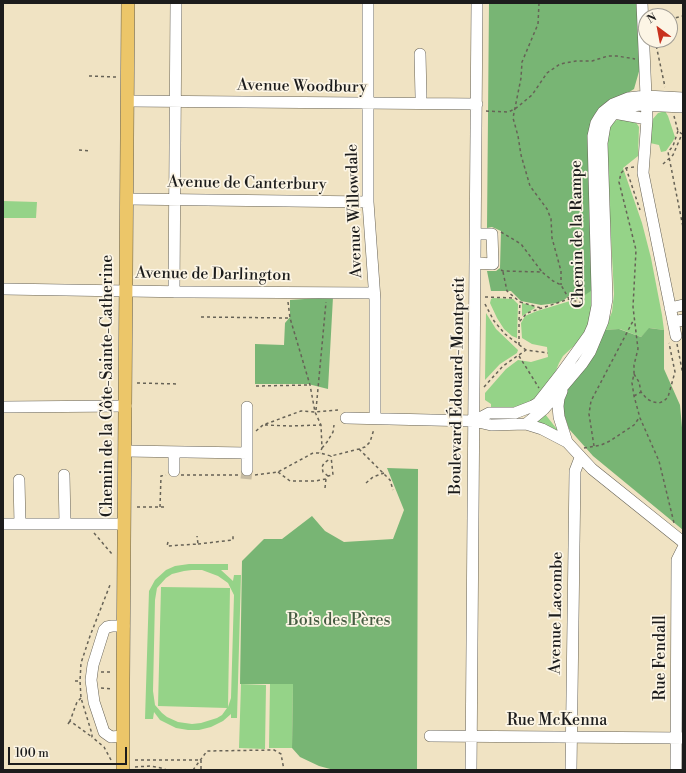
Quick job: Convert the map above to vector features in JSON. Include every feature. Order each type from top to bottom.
[{"type":"main road","name":"Chemin de la Côte-Sainte-Catherine","points":[[128,3],[123,736],[129,768]]},
{"type":"street","points":[[174,292],[176,3]]},
{"type":"street","name":"Avenue Willowdale","points":[[368,3],[368,202],[374,293],[374,422]]},
{"type":"street","name":"Boulevard Édouard-Montpetit","points":[[471,770],[477,3]]},
{"type":"street","points":[[642,3],[647,119],[643,173],[670,308],[678,321],[676,336]]},
{"type":"street","points":[[420,54],[421,97]]},
{"type":"street","name":"Chemin de la Rampe","points":[[526,424],[589,335],[595,318],[598,291],[593,136],[596,123],[603,112],[613,104],[628,98],[646,101],[678,110]]},
{"type":"street","name":"Chemin de la Rampe","points":[[474,420],[489,413],[521,412],[542,402],[563,387],[590,352],[600,332],[607,299],[602,143],[605,125],[614,113],[624,107],[646,101],[683,98]]},
{"type":"street","name":"Avenue Woodbury","points":[[128,101],[477,104]]},
{"type":"street","points":[[614,113],[647,119]]},
{"type":"street","name":"Avenue de Canterbury","points":[[127,199],[368,202]]},
{"type":"street","points":[[476,234],[492,234],[493,264],[476,264]]},
{"type":"street","name":"Avenue de Darlington","points":[[3,289],[374,293]]},
{"type":"street","points":[[670,308],[683,305]]},
{"type":"street","name":"Chemin de la Rampe","points":[[563,387],[558,406],[567,442]]},
{"type":"street","points":[[542,402],[563,428]]},
{"type":"street","points":[[3,407],[126,406]]},
{"type":"street","points":[[247,407],[248,473]]},
{"type":"street","points":[[342,414],[374,422],[474,420],[491,425],[526,424],[542,429],[567,442],[582,453],[633,503],[683,542]]},
{"type":"street","points":[[126,452],[247,453]]},
{"type":"street","points":[[173,474],[174,452]]},
{"type":"street","name":"Avenue Lacombe","points":[[571,770],[574,471],[582,453]]},
{"type":"street","points":[[64,475],[65,523]]},
{"type":"street","points":[[19,480],[20,524]]},
{"type":"street","points":[[3,524],[124,524]]},
{"type":"street","name":"Rue Fendall","points":[[676,770],[680,738],[677,560],[683,548]]},
{"type":"street","points":[[123,736],[111,737],[104,732],[94,702],[91,680],[93,665],[104,630],[107,627],[112,626],[124,626]]},
{"type":"street","name":"Rue McKenna","points":[[430,736],[680,738]]},
{"type":"path","points":[[539,3],[538,24],[522,62],[521,78],[513,118],[521,155],[530,186],[547,209],[551,219],[552,238],[561,271],[562,285],[570,299]]},
{"type":"path","points":[[657,48],[664,85],[667,89]]},
{"type":"path","points":[[486,111],[508,112],[515,109],[532,95],[547,73],[560,64],[576,61],[592,61],[608,56],[644,60]]},
{"type":"path","points":[[89,76],[116,77]]},
{"type":"path","points":[[678,110],[678,131],[673,146],[668,152],[683,227]]},
{"type":"path","points":[[663,164],[673,155],[682,134],[678,131]]},
{"type":"path","points":[[79,150],[90,151]]},
{"type":"path","points":[[636,167],[626,168],[619,175],[619,182],[636,250],[633,292],[634,321],[638,349],[632,383],[640,418],[659,462],[674,525]]},
{"type":"path","points":[[500,231],[522,244],[542,272],[562,285]]},
{"type":"path","points":[[498,268],[503,271],[542,272]]},
{"type":"path","points":[[503,271],[507,291],[520,302],[541,308]]},
{"type":"path","points":[[485,297],[515,298]]},
{"type":"path","points":[[288,298],[290,318],[310,385],[315,412],[321,425],[322,448]]},
{"type":"path","points":[[315,412],[326,299]]},
{"type":"path","points":[[519,322],[527,313],[570,299],[582,303]]},
{"type":"path","points":[[519,345],[520,302]]},
{"type":"path","points":[[485,304],[499,328],[519,345],[526,350],[548,353]]},
{"type":"path","points":[[201,317],[290,318]]},
{"type":"path","points":[[594,446],[589,414],[591,401],[634,321]]},
{"type":"path","points":[[676,336],[683,375]]},
{"type":"path","points":[[483,387],[503,366],[526,350]]},
{"type":"path","points":[[519,356],[539,389],[542,402]]},
{"type":"path","points":[[634,374],[639,382],[642,392],[647,399],[659,403],[668,397],[675,372]]},
{"type":"path","points":[[137,383],[179,384]]},
{"type":"path","points":[[256,386],[310,385]]},
{"type":"path","points":[[634,396],[642,392]]},
{"type":"path","points":[[247,439],[263,424],[301,411],[342,414]]},
{"type":"path","points":[[582,453],[622,434],[634,425],[640,418]]},
{"type":"path","points":[[328,476],[323,472],[322,467],[324,463],[331,457],[365,447],[370,442],[374,430],[374,422]]},
{"type":"path","points":[[263,424],[289,426],[321,425]]},
{"type":"path","points":[[320,453],[333,432],[334,425]]},
{"type":"path","points":[[359,449],[384,473],[392,483],[393,490]]},
{"type":"path","points":[[160,507],[161,476],[173,474],[278,472],[310,454],[320,453],[331,457]]},
{"type":"path","points":[[325,488],[326,479],[328,476],[333,475],[331,457]]},
{"type":"path","points":[[278,472],[290,481],[315,481],[326,479]]},
{"type":"path","points":[[366,483],[373,477],[384,473]]},
{"type":"path","points":[[137,507],[164,507]]},
{"type":"path","points":[[92,532],[112,554]]},
{"type":"path","points":[[197,536],[198,544]]},
{"type":"path","points":[[168,542],[167,546],[198,544],[233,540],[233,536]]},
{"type":"path","points":[[75,681],[80,680],[81,663],[110,585],[112,584]]},
{"type":"path","points":[[101,672],[112,672]]},
{"type":"path","points":[[103,688],[112,689]]},
{"type":"path","points":[[68,724],[80,698]]},
{"type":"path","points":[[70,720],[92,737]]},
{"type":"path","points":[[194,770],[208,751],[274,750],[281,754],[284,770]]},
{"type":"path","points":[[135,760],[201,760]]},
{"type":"path","points":[[201,760],[201,770]]},
{"type":"path","points":[[129,768],[156,767],[167,770]]},
{"type":"green space","points":[[489,3],[638,3],[638,48],[639,48],[640,68],[634,89],[611,100],[593,290],[578,299],[570,295],[557,303],[541,305],[521,301],[511,291],[491,291],[487,271],[496,271],[500,268],[501,231],[492,227],[487,228]]},
{"type":"green space","points":[[665,111],[675,137],[666,151],[661,152],[659,145],[650,143],[652,120],[658,113]]},
{"type":"green space","points":[[618,119],[635,121],[639,127],[638,156],[623,168],[642,223],[651,258],[664,330],[650,328],[641,337],[620,329],[604,330],[612,312],[614,294],[606,142],[609,129]]},
{"type":"green space","points":[[3,201],[37,202],[36,218],[3,218]]},
{"type":"green space","points":[[593,290],[593,304],[586,331],[577,343],[563,356],[555,373],[537,396],[523,405],[514,407],[491,407],[491,404],[485,400],[485,393],[506,369],[518,360],[531,362],[548,357],[547,347],[532,344],[522,338],[521,323],[525,316],[570,301],[577,304],[581,309],[583,295]]},
{"type":"green space","points":[[333,297],[328,389],[308,384],[255,384],[255,344],[284,345],[285,323],[290,317],[290,300]]},
{"type":"green space","points":[[491,299],[513,299],[518,304],[517,338],[512,336],[504,329],[497,318],[490,303]]},
{"type":"green space","points":[[522,303],[534,306],[535,308],[522,316]]},
{"type":"green space","points":[[486,313],[496,329],[518,350],[517,353],[500,364],[485,380]]},
{"type":"green space","points":[[649,328],[664,330],[664,369],[680,405],[683,439],[683,530],[593,456],[569,429],[564,414],[566,392],[604,330],[619,329],[641,337]]},
{"type":"green space","points":[[545,414],[560,433],[536,423]]},
{"type":"green space","name":"Bois des Pères","points":[[387,468],[418,469],[417,770],[334,770],[319,766],[300,757],[292,748],[293,684],[240,684],[242,561],[264,539],[282,539],[312,516],[325,531],[344,542],[393,539],[404,510]]},
{"type":"green space","points":[[189,564],[228,564],[228,570],[221,570],[233,581],[234,575],[241,575],[237,718],[231,718],[231,714],[223,721],[211,727],[199,730],[176,728],[160,720],[154,712],[153,719],[145,719],[149,591],[155,580],[166,570],[175,566]],"holes":[[[202,570],[218,576],[228,583],[234,595],[231,698],[228,707],[230,588],[161,587],[158,706],[227,708],[222,715],[217,718],[192,724],[178,722],[167,717],[155,705],[153,691],[155,600],[157,588],[172,574],[184,571]]]},
{"type":"green space","points":[[241,684],[266,685],[265,749],[239,748]]},
{"type":"green space","points":[[270,684],[293,684],[292,748],[269,748]]},
{"type":"tunnel","points":[[246,479],[247,470]]}]
